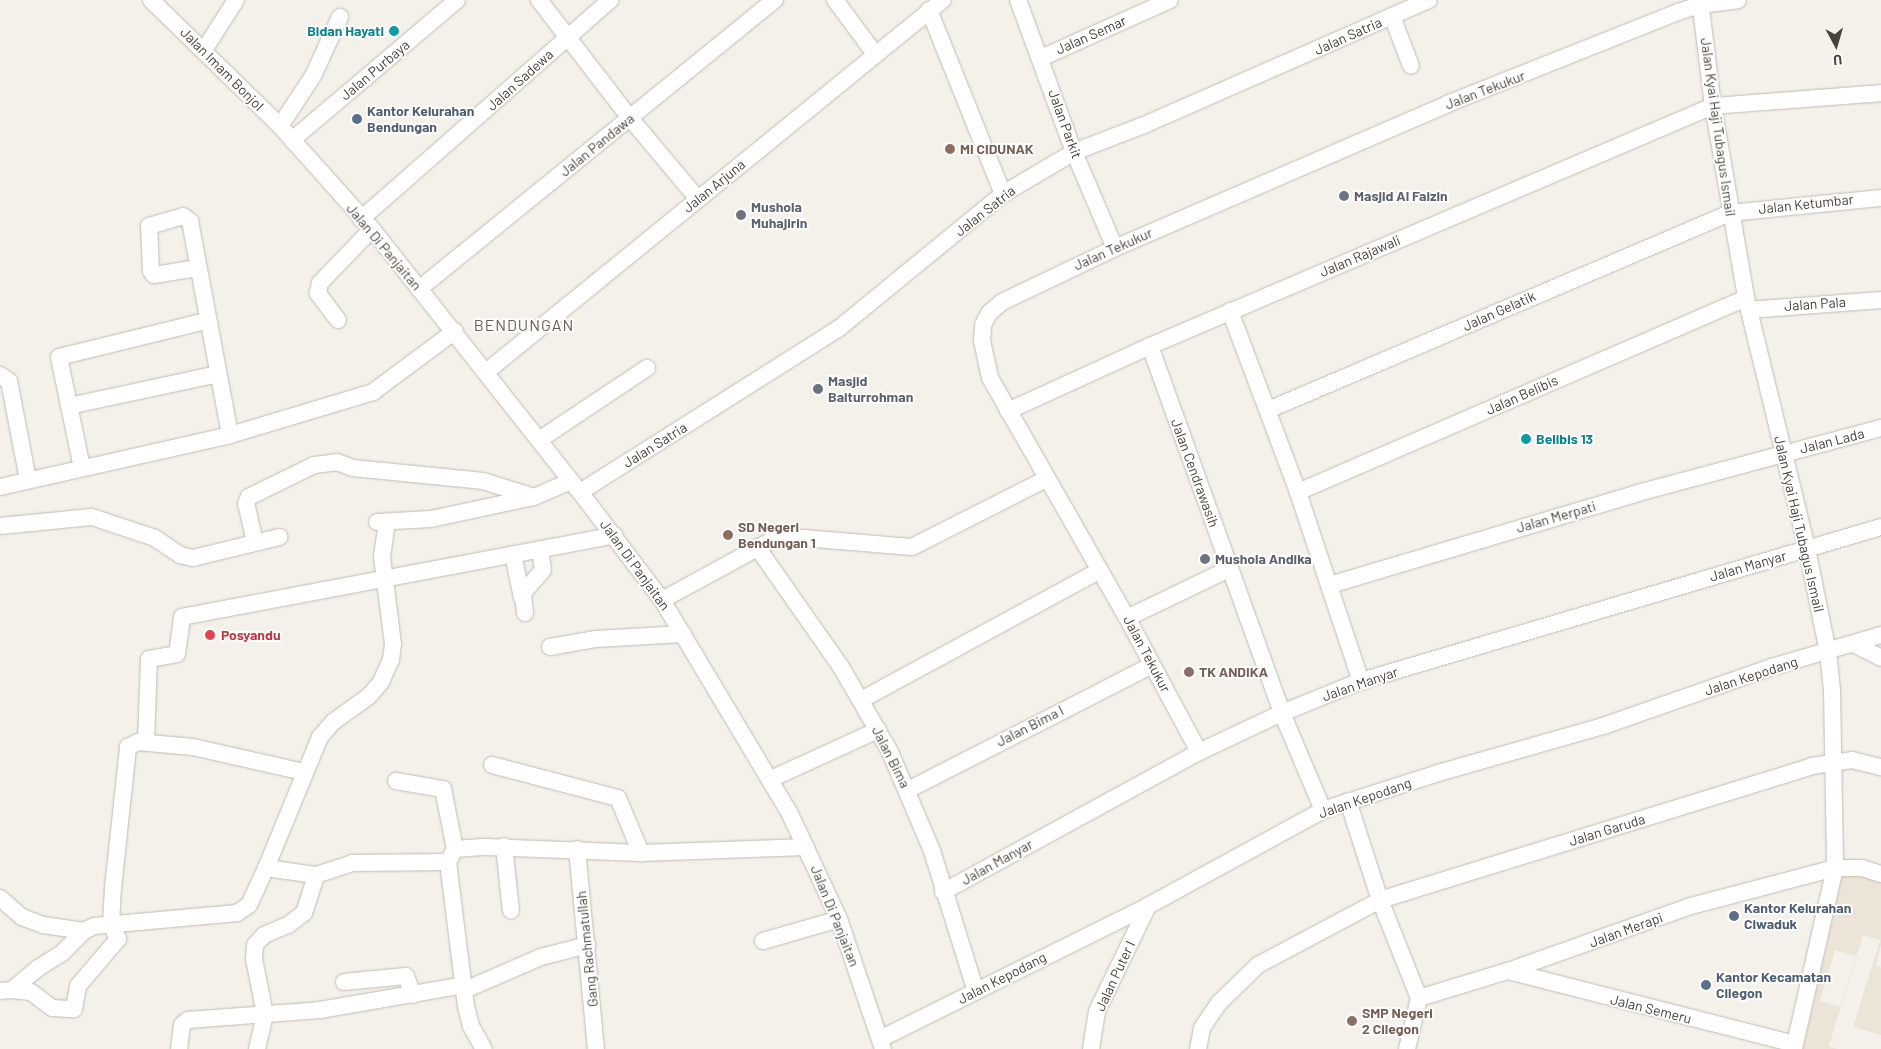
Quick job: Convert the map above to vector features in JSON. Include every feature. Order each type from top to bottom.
[{"type":"street","name":"Jalan Imam Bonjol","points":[[151,0],[204,50],[292,140]]},
{"type":"street","points":[[204,50],[236,0]]},
{"type":"street","name":"Jalan Purbaya","points":[[292,140],[457,0]]},
{"type":"street","points":[[539,0],[630,118],[698,199]]},
{"type":"street","name":"Jalan Sadewa","points":[[338,320],[321,298],[320,283],[367,224],[567,36],[610,0]]},
{"type":"street","name":"Jalan Pandawa","points":[[419,289],[775,0]]},
{"type":"street","points":[[835,0],[875,54]]},
{"type":"street","name":"Jalan Parkit","points":[[1018,0],[1074,152],[1115,248]]},
{"type":"street","name":"Jalan Semar","points":[[1040,58],[1170,0]]},
{"type":"street","name":"Jalan Satria","points":[[384,580],[382,522],[431,519],[576,487],[838,329],[1003,194],[1074,152],[1144,125],[1429,0]]},
{"type":"street","name":"Jalan Tekukur","points":[[1200,752],[1128,618],[1008,411],[985,364],[983,325],[989,313],[1002,302],[1115,248],[1447,104],[1700,2],[1738,0]]},
{"type":"street","name":"Jalan Kyai Haji Tubagus Ismail","points":[[1700,2],[1713,106],[1730,213],[1748,304],[1782,453],[1807,549],[1828,652],[1835,760],[1835,868],[1794,1046]]},
{"type":"street","points":[[936,5],[1003,194]]},
{"type":"street","name":"Jalan Arjuna","points":[[486,372],[936,5]]},
{"type":"street","points":[[1392,16],[1411,66]]},
{"type":"street","points":[[280,126],[313,76],[340,17]]},
{"type":"street","name":"Jalan Rajawali","points":[[1008,411],[1230,311],[1713,106],[1881,93]]},
{"type":"street","name":"Jalan Di Panjaitan","points":[[292,140],[367,224],[455,331],[614,535],[662,600],[771,779],[806,847],[839,919],[881,1044]]},
{"type":"street","name":"Jalan Ketumbar","points":[[1730,213],[1881,198]]},
{"type":"street","name":"Jalan Gelatik","points":[[1268,410],[1730,213]]},
{"type":"street","points":[[197,268],[230,435]]},
{"type":"street","name":"Jalan Pala","points":[[1748,304],[1881,300]]},
{"type":"street","name":"Jalan Belibis","points":[[1298,492],[1748,304]]},
{"type":"street","points":[[1230,311],[1298,492],[1361,682]]},
{"type":"street","points":[[82,468],[58,360],[62,354],[206,321]]},
{"type":"street","points":[[0,487],[230,435],[373,392],[455,331]]},
{"type":"street","name":"Jalan Cendrawasih","points":[[1150,346],[1282,713],[1323,810]]},
{"type":"street","points":[[539,440],[647,368]]},
{"type":"street","points":[[69,406],[218,374]]},
{"type":"street","points":[[0,375],[9,381],[28,480]]},
{"type":"street","name":"Jalan Lada","points":[[1782,453],[1881,428]]},
{"type":"street","name":"Jalan Merpati","points":[[1330,585],[1782,453]]},
{"type":"street","points":[[255,542],[246,504],[249,497],[321,464],[337,462],[353,468],[483,481],[534,497]]},
{"type":"street","points":[[662,600],[757,547],[791,538],[912,547],[1046,479]]},
{"type":"street","points":[[0,526],[92,517],[155,538],[180,555],[193,558],[279,537]]},
{"type":"street","name":"Jalan Manyar","points":[[944,892],[1200,752],[1282,713],[1361,682],[1881,527]]},
{"type":"street","points":[[146,742],[149,659],[177,654],[182,617],[614,535]]},
{"type":"street","name":"Jalan Bima","points":[[757,547],[860,700],[878,730],[908,790],[976,991]]},
{"type":"street","points":[[513,554],[524,606],[542,574],[540,549]]},
{"type":"street","points":[[1128,618],[1229,569]]},
{"type":"street","points":[[860,700],[1100,570]]},
{"type":"street","points":[[0,898],[22,917],[42,925],[84,931],[111,924],[195,918],[242,912],[252,901],[320,737],[333,722],[369,696],[385,674],[393,644],[384,580]]},
{"type":"street","points":[[550,647],[596,639],[683,634]]},
{"type":"street","name":"Jalan Kepodang","points":[[881,1044],[976,991],[1148,906],[1323,810],[1606,725],[1772,667],[1828,652],[1881,634]]},
{"type":"street","points":[[1854,644],[1881,658]]},
{"type":"street","name":"Jalan Bima I","points":[[908,790],[1152,665]]},
{"type":"street","points":[[771,779],[878,730]]},
{"type":"street","points":[[6,990],[31,992],[52,1008],[74,1009],[78,986],[118,939],[111,924],[128,747],[138,742],[146,742],[193,747],[304,772]]},
{"type":"street","name":"Jalan Garuda","points":[[1198,1049],[1202,1028],[1219,1003],[1258,965],[1380,900],[1835,760],[1863,761],[1881,767]]},
{"type":"street","points":[[492,765],[618,798],[640,853]]},
{"type":"street","points":[[396,780],[443,789],[452,855],[464,987],[469,1020],[484,1049]]},
{"type":"street","points":[[1348,801],[1380,900],[1418,998],[1406,1049]]},
{"type":"street","points":[[266,868],[316,875],[352,863],[452,855],[504,846],[640,853],[806,847]]},
{"type":"street","points":[[504,846],[511,911]]},
{"type":"street","name":"Gang Rachmatullah","points":[[577,849],[596,1049]]},
{"type":"street","name":"Jalan Merapi","points":[[1418,998],[1508,971],[1691,906],[1835,868],[1862,868],[1881,874]]},
{"type":"street","points":[[257,1049],[265,1014],[254,958],[255,945],[262,936],[288,925],[304,913],[316,875]]},
{"type":"street","name":"Jalan Puter I","points":[[1091,1049],[1097,1011],[1148,906]]},
{"type":"street","points":[[763,941],[839,919]]},
{"type":"street","points":[[6,990],[62,953],[84,931]]},
{"type":"street","points":[[179,1049],[184,1022],[320,1010],[464,987],[541,957],[587,945]]},
{"type":"street","name":"Jalan Semeru","points":[[1508,971],[1794,1046]]},
{"type":"street","points":[[344,982],[406,976],[413,995]]},
{"type":"shaded area","points":[[1843,875],[1881,879],[1881,945],[1876,966],[1881,968],[1881,1035],[1853,1027],[1880,940],[1863,935],[1829,1046],[1837,1049],[1803,1049]],"holes":[[[1835,950],[1856,956],[1840,1007],[1820,1001]]]},
{"type":"place","name":"Bidan Hayati","points":[[394,31]]},
{"type":"place","name":"Kantor Kelurahan Bendungan","points":[[357,119]]},
{"type":"place","name":"MI CIDUNAK","points":[[950,149]]},
{"type":"place","name":"Masjid Al Faizin","points":[[1344,196]]},
{"type":"place","name":"Mushola Muhajirin","points":[[741,215]]},
{"type":"place","name":"Masjid Baiturrohman","points":[[818,389]]},
{"type":"place","name":"Belibis 13","points":[[1526,439]]},
{"type":"place","name":"SD Negeri Bendungan 1","points":[[728,535]]},
{"type":"place","name":"Mushola Andika","points":[[1205,559]]},
{"type":"place","name":"Posyandu","points":[[210,635]]},
{"type":"place","name":"TK ANDIKA","points":[[1189,672]]},
{"type":"place","name":"Kantor Kelurahan Ciwaduk","points":[[1734,916]]},
{"type":"place","name":"Kantor Kecamatan Cilegon","points":[[1706,985]]},
{"type":"place","name":"SMP Negeri 2 Cilegon","points":[[1352,1021]]},
{"type":"district","name":"BENDUNGAN","points":[[524,325]]}]
